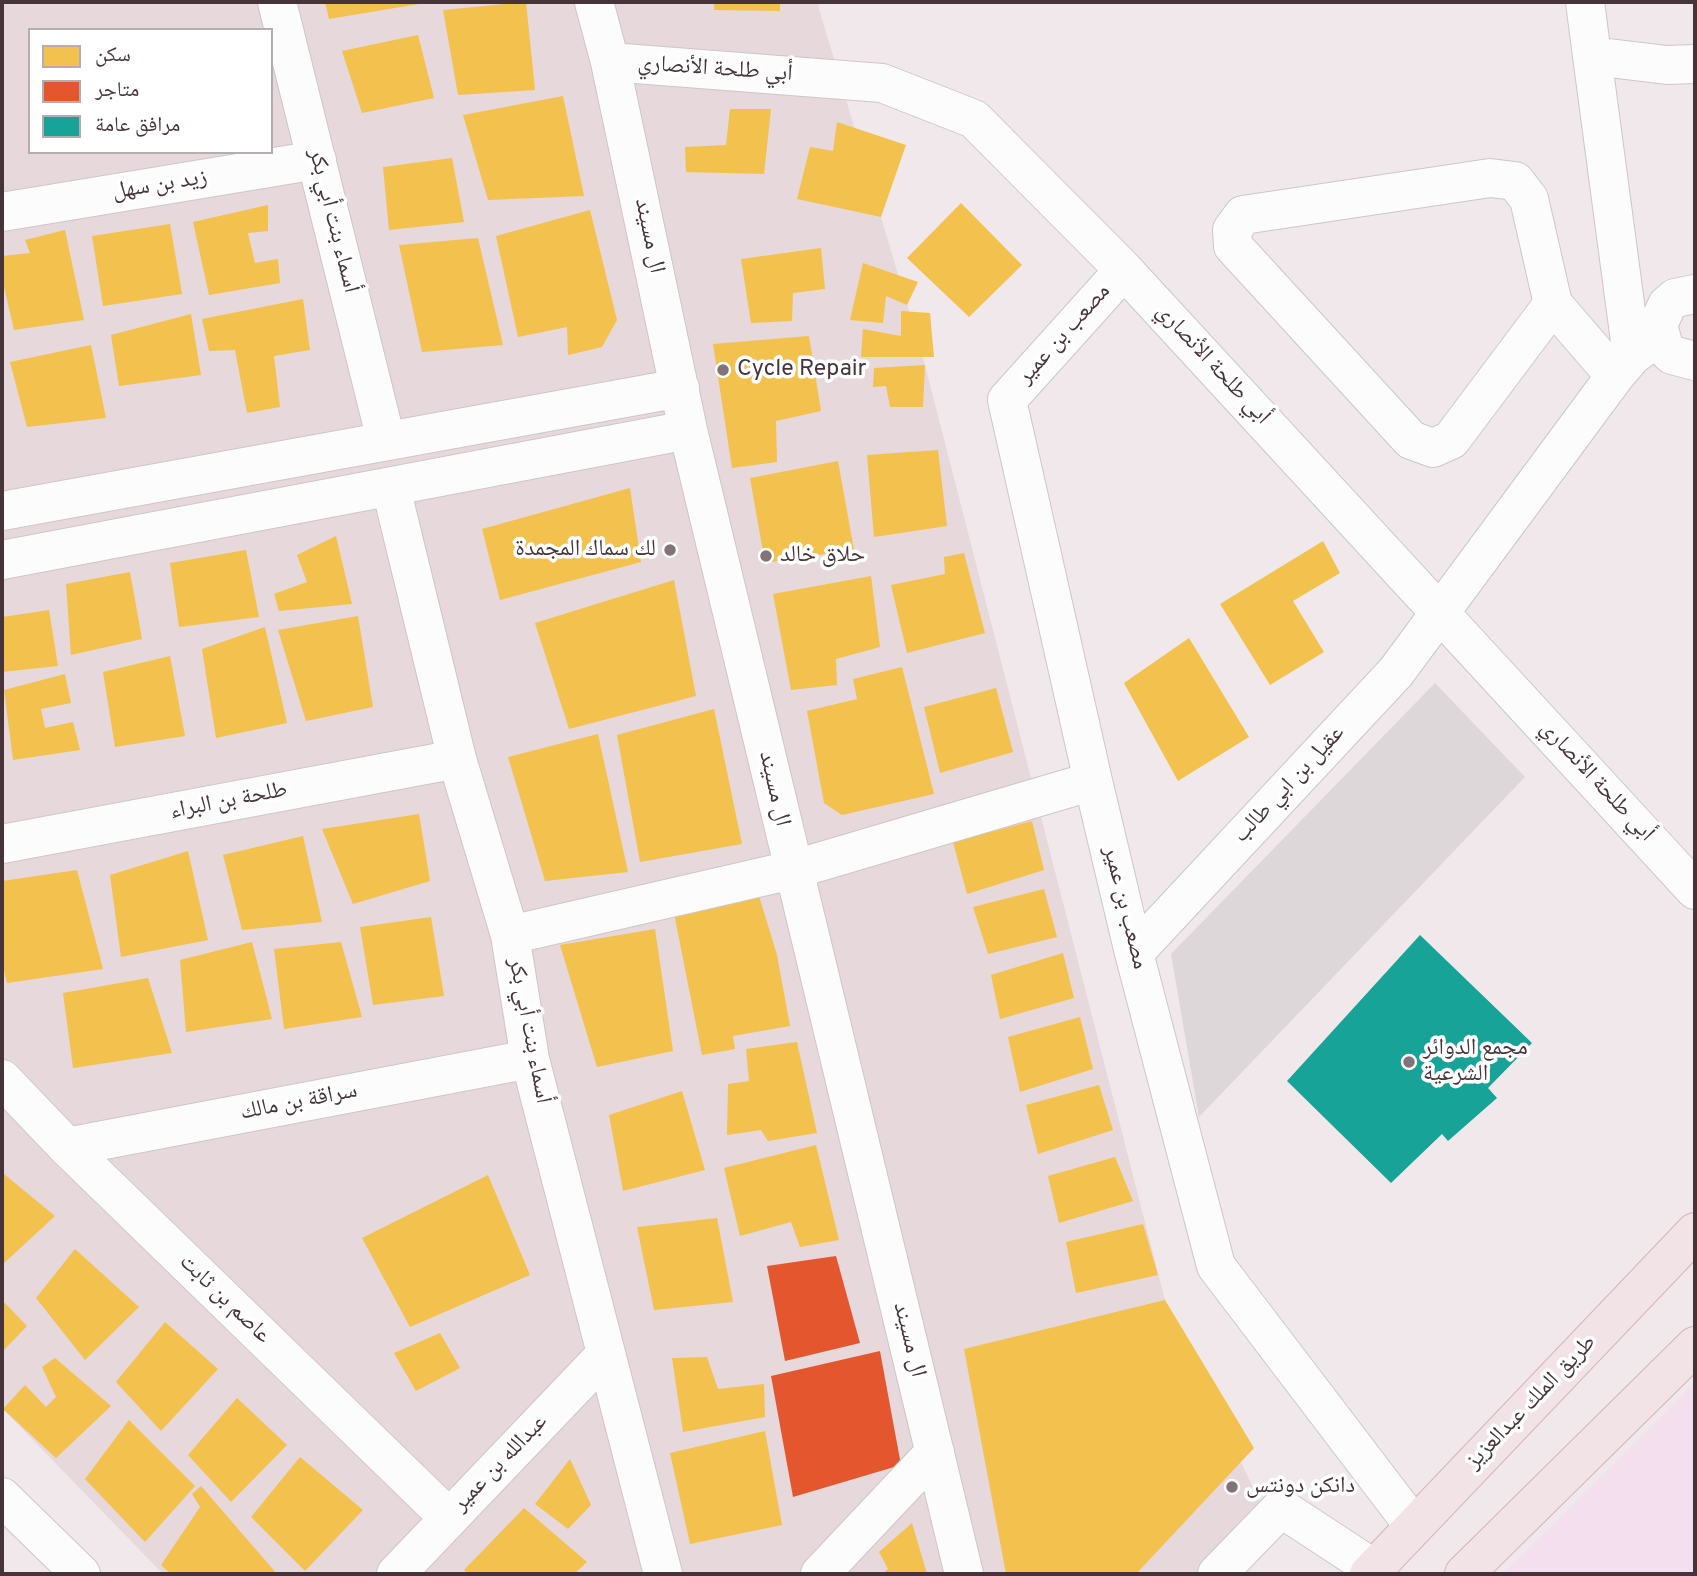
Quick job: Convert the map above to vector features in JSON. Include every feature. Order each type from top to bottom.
[{"type":"main road","name":"طريق الملك عبدالعزيز","points":[[1371,1572],[1695,1232]]},
{"type":"main road","points":[[1471,1572],[1695,1346]]},
{"type":"street","name":"أسماء بنت أبي بكر","points":[[278,2],[386,440]]},
{"type":"street","name":"ال مسيند","points":[[594,2],[610,62],[688,430],[964,1574]]},
{"type":"street","points":[[1585,2],[1635,356]]},
{"type":"street","points":[[1592,56],[1686,62]]},
{"type":"street","name":"أبي طلحة الأنصاري","points":[[610,62],[882,83],[974,119],[1124,270],[1695,890]]},
{"type":"street","name":"زيد بن سهل","points":[[2,212],[317,160]]},
{"type":"street","points":[[1553,304],[1451,440],[1433,448],[1411,440],[1233,246],[1232,230],[1243,215],[1490,178],[1515,181],[1529,199],[1553,304],[1635,356],[1672,355],[1695,361]]},
{"type":"street","name":"مصعب بن عمير","points":[[1124,270],[1007,401],[1094,781],[1134,953],[1216,1266],[1414,1527]]},
{"type":"street","points":[[1635,356],[1658,325],[1667,305],[1675,298],[1695,294]]},
{"type":"street","name":"عقيل بن ابي طالب","points":[[1134,953],[1396,672],[1439,611],[1635,356]]},
{"type":"street","points":[[2,510],[680,388]]},
{"type":"street","points":[[2,560],[688,430]]},
{"type":"street","name":"أسماء بنت أبي بكر","points":[[391,488],[457,759],[510,935],[530,1059],[663,1574]]},
{"type":"street","name":"طلحة بن البراء","points":[[2,844],[457,759]]},
{"type":"street","points":[[510,935],[792,870],[1094,781]]},
{"type":"street","name":"سراقة بن مالك","points":[[67,1147],[530,1059]]},
{"type":"street","name":"عاصم بن ثابت","points":[[2,1079],[67,1147],[449,1518]]},
{"type":"street","name":"عبدالله بن عمير","points":[[396,1574],[606,1354]]},
{"type":"street","points":[[820,1574],[935,1452]]},
{"type":"street","points":[[2,1497],[81,1574]]},
{"type":"street","points":[[1217,1574],[1281,1508],[1371,1572]]},
{"type":"shaded area","points":[[2,2],[817,2],[925,365],[1165,1300],[1269,1522],[1222,1574],[163,1574],[2,1408]]},
{"type":"shaded area","points":[[1435,683],[1525,777],[1199,1117],[1171,954]]},
{"type":"shaded area","points":[[1695,1383],[1695,1574],[1503,1574]]},
{"type":"building: سكن","points":[[325,2],[418,2],[419,4],[329,19]]},
{"type":"building: سكن","points":[[526,2],[535,90],[458,95],[443,10]]},
{"type":"building: سكن","points":[[714,2],[780,2],[780,11],[714,10]]},
{"type":"building: سكن","points":[[418,35],[434,98],[362,113],[342,51]]},
{"type":"building: سكن","points":[[563,96],[584,196],[488,200],[463,115]]},
{"type":"building: سكن","points":[[730,109],[771,109],[764,174],[686,172],[685,147],[726,145]]},
{"type":"building: سكن","points":[[837,122],[906,145],[881,217],[797,199],[810,147],[833,151]]},
{"type":"building: سكن","points":[[452,158],[464,222],[389,230],[383,167]]},
{"type":"building: سكن","points":[[961,203],[1022,265],[969,317],[907,258]]},
{"type":"building: سكن","points":[[268,205],[268,231],[248,233],[255,263],[278,259],[280,283],[209,295],[193,222]]},
{"type":"building: سكن","points":[[590,210],[617,320],[602,347],[568,355],[567,327],[518,337],[496,236]]},
{"type":"building: سكن","points":[[170,224],[182,294],[103,306],[92,236]]},
{"type":"building: سكن","points":[[65,230],[84,320],[14,330],[2,278],[2,256],[30,253],[25,240]]},
{"type":"building: سكن","points":[[478,238],[503,345],[422,352],[399,245]]},
{"type":"building: سكن","points":[[821,248],[825,289],[793,293],[792,321],[751,323],[741,259]]},
{"type":"building: سكن","points":[[863,263],[918,282],[907,305],[886,296],[883,323],[850,320]]},
{"type":"building: سكن","points":[[303,299],[310,350],[274,356],[280,407],[247,413],[235,350],[209,351],[202,319]]},
{"type":"building: سكن","points":[[901,311],[930,313],[934,357],[861,357],[863,329],[901,336]]},
{"type":"building: سكن","points":[[191,314],[201,375],[119,386],[111,335]]},
{"type":"building: سكن","points":[[809,336],[821,411],[776,421],[777,462],[732,468],[713,344]]},
{"type":"building: سكن","points":[[91,345],[106,418],[27,427],[10,362]]},
{"type":"building: سكن","points":[[925,365],[923,407],[890,407],[886,386],[873,387],[874,368]]},
{"type":"building: سكن","points":[[938,450],[947,526],[874,537],[867,455]]},
{"type":"building: سكن","points":[[838,461],[854,550],[765,563],[750,478]]},
{"type":"building: سكن","points":[[630,488],[641,562],[500,600],[482,529]]},
{"type":"building: سكن","points":[[336,536],[352,604],[279,611],[274,594],[307,582],[297,555]]},
{"type":"building: سكن","points":[[1323,541],[1340,573],[1293,601],[1324,652],[1270,685],[1220,604]]},
{"type":"building: سكن","points":[[246,550],[259,617],[179,627],[170,563]]},
{"type":"building: سكن","points":[[964,553],[985,633],[907,653],[891,585],[945,574],[944,557]]},
{"type":"building: سكن","points":[[130,572],[142,639],[71,655],[66,584]]},
{"type":"building: سكن","points":[[871,576],[880,647],[836,659],[837,685],[791,690],[773,594]]},
{"type":"building: سكن","points":[[674,580],[696,696],[569,729],[535,623]]},
{"type":"building: سكن","points":[[49,610],[58,666],[2,672],[2,617]]},
{"type":"building: سكن","points":[[358,616],[373,707],[306,721],[278,630]]},
{"type":"building: سكن","points":[[265,627],[287,723],[216,738],[202,649]]},
{"type":"building: سكن","points":[[1189,638],[1249,737],[1178,781],[1124,683]]},
{"type":"building: سكن","points":[[170,656],[185,736],[115,747],[103,672]]},
{"type":"building: سكن","points":[[902,667],[934,794],[842,815],[824,803],[807,711],[857,699],[853,679]]},
{"type":"building: سكن","points":[[65,674],[71,703],[41,709],[45,728],[73,722],[80,750],[13,760],[4,690]]},
{"type":"building: سكن","points":[[996,688],[1013,752],[940,773],[924,707]]},
{"type":"building: سكن","points":[[714,709],[742,844],[640,862],[617,735]]},
{"type":"building: سكن","points":[[598,734],[628,872],[545,881],[508,757]]},
{"type":"building: سكن","points":[[419,814],[430,881],[353,904],[322,829]]},
{"type":"building: سكن","points":[[1032,821],[1044,870],[967,894],[953,842]]},
{"type":"building: سكن","points":[[303,836],[322,922],[242,930],[223,855]]},
{"type":"building: سكن","points":[[188,851],[208,940],[121,957],[110,875]]},
{"type":"building: سكن","points":[[77,870],[103,969],[7,983],[2,963],[2,881]]},
{"type":"building: سكن","points":[[1044,889],[1057,937],[988,954],[973,907]]},
{"type":"building: سكن","points":[[759,896],[777,955],[790,1026],[733,1036],[735,1049],[702,1055],[673,908]]},
{"type":"building: سكن","points":[[431,917],[444,996],[373,1005],[360,927]]},
{"type":"building: سكن","points":[[655,929],[673,1051],[597,1067],[560,945]]},
{"type":"building: سكن","points":[[252,942],[272,1019],[186,1032],[180,960]]},
{"type":"building: سكن","points":[[341,942],[362,1017],[284,1029],[274,949]]},
{"type":"building: سكن","points":[[1063,953],[1074,998],[1000,1019],[991,975]]},
{"type":"building: سكن","points":[[148,978],[172,1053],[73,1068],[63,993]]},
{"type":"building: سكن","points":[[1080,1017],[1093,1069],[1020,1092],[1008,1037]]},
{"type":"building: سكن","points":[[797,1042],[817,1133],[768,1141],[761,1130],[727,1135],[728,1084],[749,1081],[746,1049]]},
{"type":"building: سكن","points":[[1099,1085],[1113,1130],[1038,1154],[1026,1105]]},
{"type":"building: سكن","points":[[682,1091],[705,1170],[623,1191],[609,1115]]},
{"type":"building: سكن","points":[[816,1145],[839,1240],[800,1247],[791,1222],[740,1236],[724,1168]]},
{"type":"building: سكن","points":[[1115,1157],[1133,1201],[1059,1223],[1048,1176]]},
{"type":"building: سكن","points":[[4,1174],[55,1216],[2,1265],[2,1176]]},
{"type":"building: سكن","points":[[488,1175],[530,1275],[410,1327],[362,1238]]},
{"type":"building: سكن","points":[[717,1218],[733,1302],[654,1310],[637,1227]]},
{"type":"building: سكن","points":[[1143,1224],[1158,1275],[1076,1293],[1066,1242]]},
{"type":"building: سكن","points":[[75,1249],[139,1307],[85,1360],[36,1298]]},
{"type":"building: سكن","points":[[2,1300],[27,1326],[2,1352]]},
{"type":"building: سكن","points":[[1165,1300],[1254,1448],[1136,1574],[1006,1574],[964,1349]]},
{"type":"building: سكن","points":[[165,1322],[218,1369],[161,1431],[116,1382]]},
{"type":"building: سكن","points":[[440,1333],[460,1368],[416,1391],[394,1353]]},
{"type":"building: سكن","points":[[707,1357],[718,1389],[764,1384],[765,1417],[683,1432],[672,1358]]},
{"type":"building: سكن","points":[[55,1358],[111,1406],[56,1458],[3,1409],[25,1385],[46,1407],[56,1397],[42,1367]]},
{"type":"building: سكن","points":[[237,1398],[287,1445],[231,1502],[188,1455]]},
{"type":"building: سكن","points":[[129,1420],[195,1486],[145,1542],[85,1479]]},
{"type":"building: سكن","points":[[765,1431],[782,1525],[690,1544],[670,1453]]},
{"type":"building: سكن","points":[[300,1457],[363,1510],[305,1571],[251,1517]]},
{"type":"building: سكن","points":[[570,1459],[591,1505],[568,1529],[535,1504]]},
{"type":"building: سكن","points":[[201,1486],[277,1574],[171,1574],[161,1565],[200,1507],[192,1494]]},
{"type":"building: سكن","points":[[524,1508],[587,1562],[574,1574],[469,1574],[464,1570]]},
{"type":"building: سكن","points":[[912,1523],[927,1574],[882,1574],[888,1569],[879,1552]]},
{"type":"building: متاجر","points":[[836,1256],[860,1343],[785,1361],[767,1266]]},
{"type":"building: متاجر","points":[[880,1351],[901,1465],[793,1497],[771,1376]]},
{"type":"building: مرافق عامة","name":"مجمع الدوائر الشرعية","points":[[1420,935],[1532,1043],[1488,1088],[1497,1098],[1448,1141],[1442,1134],[1391,1183],[1287,1081]]},
{"type":"place","name":"Cycle Repair","points":[[723,370]]},
{"type":"place","name":"لك سماك المجمدة","points":[[670,550]]},
{"type":"place","name":"حلاق خالد","points":[[766,556]]},
{"type":"place","name":"مجمع الدوائر الشرعية","points":[[1409,1062]]},
{"type":"place","name":"دانكن دونتس","points":[[1232,1487]]}]
